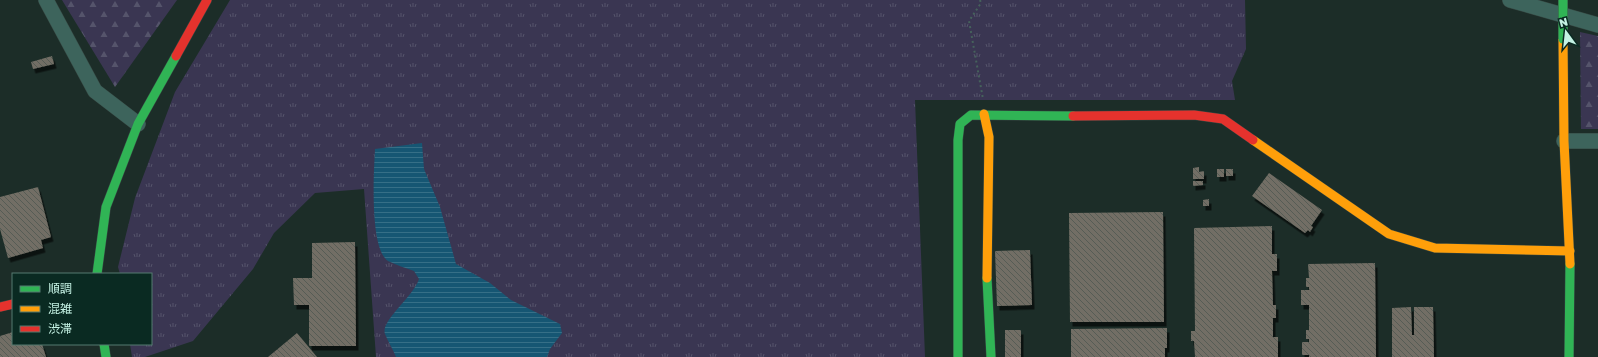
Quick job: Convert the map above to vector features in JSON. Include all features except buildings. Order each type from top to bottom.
[{"type":"street","points":[[46,0],[96,91],[138,124]]},
{"type":"street","points":[[97,273],[106,207],[138,124],[207,0]]},
{"type":"street","points":[[1510,0],[1598,25]]},
{"type":"street","points":[[1563,0],[1564,140],[1570,251],[1569,357]]},
{"type":"street","points":[[984,114],[989,137],[986,268],[991,357]]},
{"type":"street","points":[[958,357],[958,140],[960,124],[971,115],[1194,115],[1223,119],[1389,234],[1435,248],[1570,251]]},
{"type":"street","points":[[1564,140],[1598,141]]},
{"type":"street","points":[[0,307],[12,304]]},
{"type":"street","points":[[104,345],[106,357]]},
{"type":"path","points":[[980,0],[981,3],[969,21],[984,114]]},
{"type":"green space","points":[[62,0],[177,0],[115,87]]},
{"type":"green space","points":[[230,0],[1245,0],[1246,49],[1232,81],[1235,100],[915,100],[925,357],[376,357],[364,189],[315,193],[274,233],[253,269],[193,341],[145,357],[132,357],[130,345],[152,345],[152,273],[120,273],[118,267],[135,198],[175,92]]},
{"type":"green space","points":[[1580,32],[1598,36],[1598,129],[1581,129]]},
{"type":"water","points":[[422,143],[424,169],[440,207],[456,264],[490,283],[511,300],[560,324],[562,333],[550,349],[547,357],[396,357],[385,334],[385,329],[392,315],[411,293],[419,279],[414,271],[388,261],[382,253],[375,226],[375,149]]},
{"type":"traffic: fast","points":[[1563,0],[1563,39]]},
{"type":"traffic: fast","points":[[97,273],[106,207],[138,124],[176,56]]},
{"type":"traffic: fast","points":[[958,357],[958,140],[960,124],[971,115],[1073,116]]},
{"type":"traffic: fast","points":[[1569,357],[1570,264]]},
{"type":"traffic: fast","points":[[987,278],[991,357]]},
{"type":"traffic: fast","points":[[104,345],[106,357]]},
{"type":"traffic: slow","points":[[1563,39],[1564,141],[1570,264]]},
{"type":"traffic: slow","points":[[984,114],[989,137],[987,278]]},
{"type":"traffic: slow","points":[[1253,140],[1389,234],[1435,248],[1570,251]]},
{"type":"traffic: jam","points":[[176,56],[207,0]]},
{"type":"traffic: jam","points":[[1073,116],[1194,115],[1223,119],[1253,140]]},
{"type":"traffic: jam","points":[[0,307],[12,304]]}]
